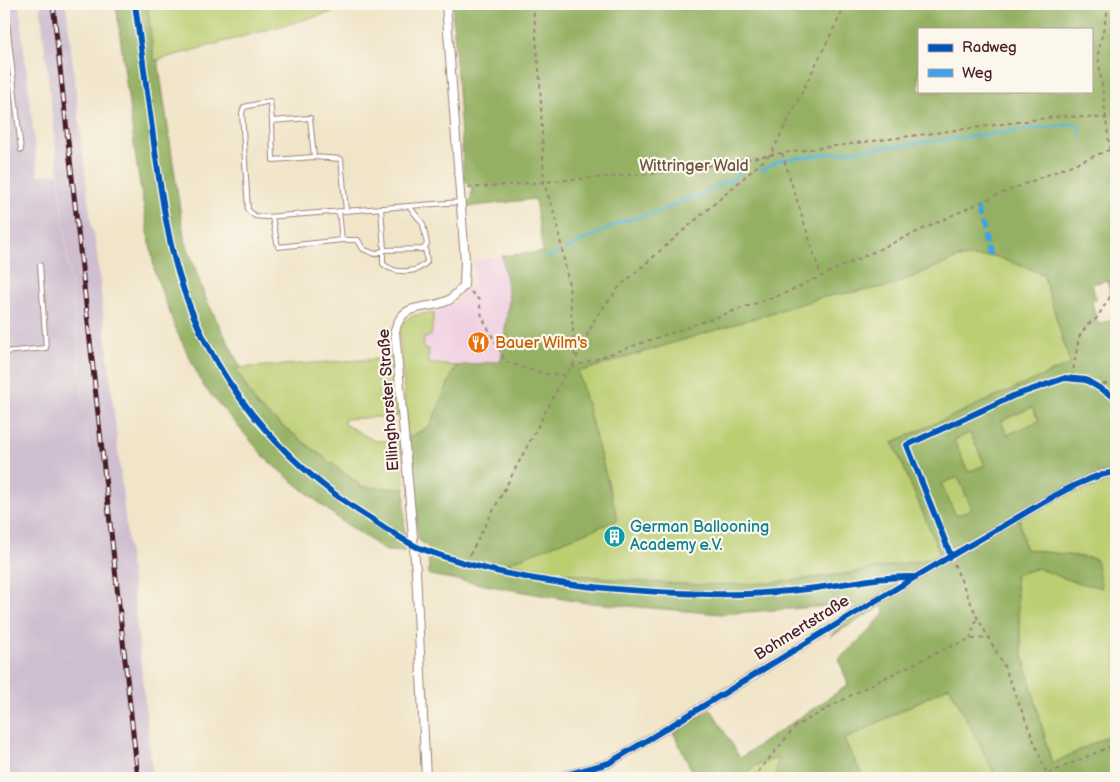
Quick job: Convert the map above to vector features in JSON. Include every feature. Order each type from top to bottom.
[{"type":"street","points":[[446,4],[465,260],[464,286]]},
{"type":"street","name":"Ellinghorster Straße","points":[[426,778],[416,571],[395,331],[398,320],[403,312],[450,300],[464,286]]},
{"type":"street","name":"Bohmertstraße","points":[[555,778],[609,762],[951,556],[1086,481],[1100,474],[1116,472]]},
{"type":"lane","points":[[5,4],[21,150]]},
{"type":"lane","points":[[346,211],[341,159],[314,157],[273,160],[270,101],[244,107],[242,114],[248,210],[255,216],[272,217],[461,202]]},
{"type":"lane","points":[[272,121],[310,118],[314,157]]},
{"type":"lane","points":[[381,208],[383,264],[388,268],[398,271],[414,270],[423,267],[428,262],[425,246],[427,244],[423,224],[409,206]]},
{"type":"lane","points":[[339,211],[342,240]]},
{"type":"lane","points":[[272,217],[278,247],[358,240],[363,249],[375,254],[383,251],[423,249],[425,246]]},
{"type":"lane","points":[[4,352],[46,348],[40,265]]},
{"type":"path","points":[[533,4],[540,81],[544,183],[556,218],[570,285],[575,356]]},
{"type":"path","points":[[466,562],[565,375],[572,367],[575,356],[596,317],[620,286],[770,154],[846,4]]},
{"type":"path","points":[[1109,4],[1098,54],[1116,200]]},
{"type":"path","points":[[459,188],[670,172],[770,154],[1063,116],[1116,119]]},
{"type":"path","points":[[572,367],[783,294],[983,201],[1109,150]]},
{"type":"path","points":[[782,153],[821,276]]},
{"type":"path","points":[[464,286],[479,300],[482,316],[506,362],[544,374],[565,375]]},
{"type":"path","points":[[1072,377],[1078,336],[1088,324],[1096,320],[1110,297],[1116,295]]},
{"type":"path","points":[[1096,385],[1116,383]]},
{"type":"path","points":[[951,556],[977,617],[1004,666],[1048,778]]},
{"type":"path","points":[[970,639],[977,617]]},
{"type":"path","points":[[752,778],[796,726],[870,685],[970,639],[990,638]]},
{"type":"path","points":[[1047,774],[1116,744]]},
{"type":"shaded area","points":[[4,4],[19,4],[38,175],[58,174],[111,649],[40,4],[66,4],[91,223],[96,245],[153,778],[4,778]]},
{"type":"shaded area","points":[[502,256],[509,299],[501,361],[456,366],[428,363],[422,349],[424,338],[431,335],[434,313],[454,303],[467,287],[473,288],[474,260]]},
{"type":"green space","points":[[116,4],[147,4],[154,60],[158,60],[184,237],[205,297],[241,368],[235,369],[258,407],[362,487],[405,489],[404,552],[386,551],[339,519],[269,462],[204,387],[177,332],[155,273],[137,167]]},
{"type":"green space","points":[[147,4],[361,4],[154,61]]},
{"type":"green space","name":"Wittringer Wald","points":[[452,4],[1116,4],[1116,317],[1107,280],[1092,284],[1096,300],[1092,302],[1098,324],[1116,319],[1116,472],[1100,474],[1019,517],[1025,549],[1096,559],[1102,588],[1075,582],[1037,568],[1015,575],[1022,652],[1052,764],[1116,732],[1116,778],[997,778],[949,686],[844,740],[864,778],[775,778],[777,758],[754,766],[744,778],[692,778],[694,775],[673,732],[711,709],[740,758],[848,685],[839,659],[870,630],[885,612],[882,606],[830,637],[857,604],[721,614],[580,602],[429,575],[428,547],[418,537],[408,438],[430,426],[456,366],[501,361],[509,299],[502,256],[543,252],[535,199],[466,207],[471,199],[472,189],[464,179]],"holes":[[[994,256],[1043,274],[1070,364],[893,442],[941,556],[821,577],[718,585],[657,583],[597,577],[507,563],[618,520],[578,372],[823,297],[890,286],[958,258]],[[1032,407],[1039,421],[1007,435],[1001,421]],[[970,433],[985,465],[968,472],[954,440]],[[958,477],[972,509],[956,516],[941,484]]]},
{"type":"green space","points":[[994,256],[1043,274],[1071,364],[893,442],[941,556],[822,577],[719,585],[627,581],[506,563],[618,520],[578,372],[823,297],[890,286],[958,258]]},
{"type":"green space","points":[[434,313],[431,336],[424,338],[423,348],[429,349],[428,363],[456,366],[430,426],[408,438],[399,330],[408,318]]},
{"type":"green space","points":[[393,358],[398,416],[345,419],[344,424],[375,441],[400,440],[405,489],[363,487],[258,407],[235,368]]},
{"type":"green space","points":[[1033,407],[1039,421],[1007,435],[1001,421]]},
{"type":"green space","points":[[970,432],[985,465],[968,472],[954,440]]},
{"type":"green space","points":[[1116,472],[1116,732],[1052,764],[1022,652],[1015,575],[1037,568],[1075,582],[1095,559],[1025,549],[1019,517],[1064,492]]},
{"type":"green space","points":[[958,477],[973,509],[956,516],[941,484]]},
{"type":"green space","points":[[950,686],[997,778],[864,778],[844,740]]},
{"type":"green space","points":[[778,758],[775,778],[744,778],[754,766]]},
{"type":"waterway","points":[[762,170],[780,160],[1073,124],[1079,126],[1081,135]]},
{"type":"waterway","points":[[566,249],[621,222],[662,211],[683,200],[704,194],[720,184],[730,181],[743,170]]},
{"type":"waterway","points":[[547,258],[558,253]]},
{"type":"railway","points":[[53,4],[138,778]]},
{"type":"marked path","points":[[983,201],[994,256]]},
{"type":"cycle path","points":[[135,4],[165,215],[174,258],[191,310],[208,347],[252,414],[279,444],[339,498],[417,547],[487,569],[560,583],[633,590],[734,594],[789,591],[877,579],[913,577]]},
{"type":"cycle path","points":[[951,556],[907,445],[1013,396],[1065,378],[1086,380],[1116,398]]},
{"type":"cycle path","points":[[555,778],[609,763],[895,589],[1053,497],[1069,488],[1101,475],[1116,472]]},
{"type":"place","name":"Bauer Wilm's","points":[[479,343]]},
{"type":"place","name":"German Ballooning Academy e.V.","points":[[614,536]]}]
